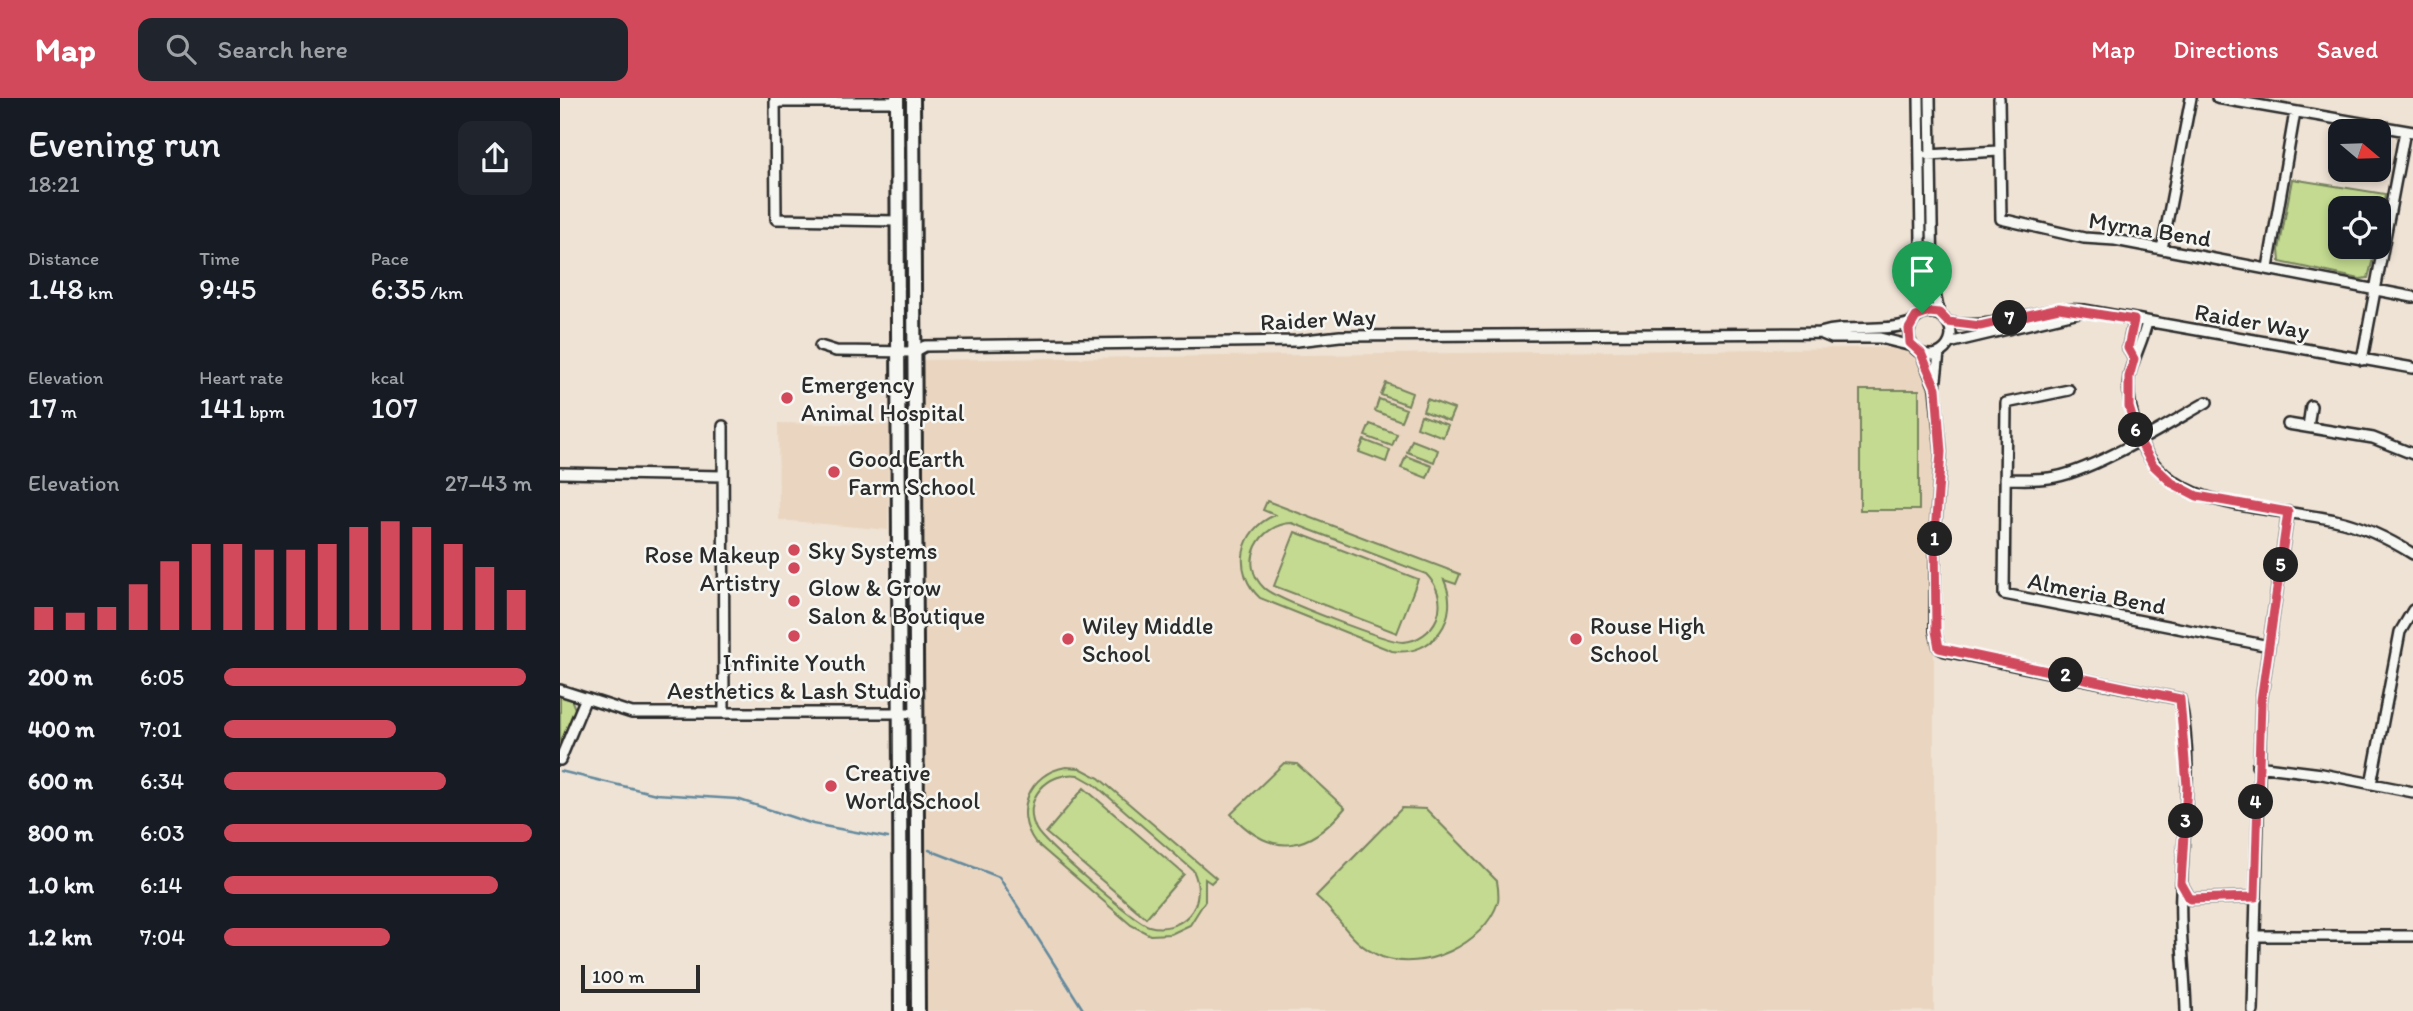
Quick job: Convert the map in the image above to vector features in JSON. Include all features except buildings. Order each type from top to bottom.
[{"type":"main road","points":[[901,1011],[897,100],[914,100],[918,1011]]},
{"type":"main road","points":[[898,221],[913,220]]},
{"type":"main road","points":[[898,537],[914,537]]},
{"type":"main road","points":[[900,897],[917,893]]},
{"type":"street","points":[[1919,98],[1922,313]]},
{"type":"street","points":[[1930,98],[1933,285],[1939,313],[1948,322],[1949,343],[1940,353],[1936,388],[1941,452],[1935,533],[1936,631],[1939,648],[2180,699],[2187,786],[2180,926],[2185,963],[2186,1011]]},
{"type":"street","name":"Myrna Bend","points":[[1999,98],[2001,219],[2084,238],[2162,248],[2413,297]]},
{"type":"street","points":[[2162,248],[2191,98]]},
{"type":"street","points":[[2217,98],[2409,131],[2362,360]]},
{"type":"street","points":[[897,100],[775,100],[776,219],[898,221]]},
{"type":"street","points":[[2268,268],[2295,112]]},
{"type":"street","points":[[1920,155],[1999,152]]},
{"type":"street","name":"Raider Way","points":[[1948,322],[1980,326],[2059,308],[2084,310],[2413,368]]},
{"type":"street","name":"Raider Way","points":[[1949,343],[2084,310]]},
{"type":"street","points":[[1936,388],[1921,353],[1912,346],[1909,336],[1911,323],[1922,313],[1939,313]]},
{"type":"street","points":[[2134,320],[2128,348],[2134,359]]},
{"type":"street","points":[[2147,322],[2140,351],[2134,359],[2129,377],[2129,407],[2139,440],[2153,465],[2172,483],[2197,496],[2360,527],[2413,554]]},
{"type":"street","name":"Raider Way","points":[[820,346],[836,351],[914,352],[926,346],[1297,341],[1353,336],[1820,333],[1833,329],[1885,329],[1911,323]]},
{"type":"street","name":"Raider Way","points":[[1820,333],[1832,338],[1880,338],[1912,346]]},
{"type":"street","points":[[1921,353],[1940,353]]},
{"type":"street","name":"Almeria Bend","points":[[2069,390],[2006,404],[2004,594],[2269,646]]},
{"type":"street","points":[[2005,479],[2051,478],[2139,440],[2207,402]]},
{"type":"street","points":[[2308,427],[2311,405]]},
{"type":"street","points":[[2288,424],[2373,438],[2413,454]]},
{"type":"street","points":[[723,426],[724,713]]},
{"type":"street","points":[[560,473],[723,476]]},
{"type":"street","points":[[2253,1011],[2257,766],[2261,701],[2288,512]]},
{"type":"street","points":[[2371,784],[2400,632],[2413,610]]},
{"type":"street","points":[[560,690],[632,713],[915,713]]},
{"type":"street","points":[[560,760],[585,700]]},
{"type":"street","points":[[2257,766],[2296,769],[2413,792]]},
{"type":"street","points":[[2181,883],[2190,899],[2255,897]]},
{"type":"street","points":[[2254,936],[2413,936]]},
{"type":"shaded area","name":"Rouse High School","points":[[1934,347],[1934,1011],[926,1011],[915,360]]},
{"type":"shaded area","name":"Good Earth Farm School","points":[[778,423],[889,425],[888,530],[779,520]]},
{"type":"green space","points":[[2292,179],[2385,194],[2328,196],[2328,259],[2373,259],[2368,278],[2360,279],[2280,262],[2279,250]]},
{"type":"green space","points":[[1386,383],[1412,393],[1408,405],[1381,395]]},
{"type":"green space","points":[[1860,390],[1919,390],[1919,510],[1860,510]]},
{"type":"green space","points":[[1379,399],[1406,409],[1401,421],[1375,411]]},
{"type":"green space","points":[[1427,399],[1454,409],[1449,421],[1423,411]]},
{"type":"green space","points":[[1421,415],[1448,425],[1443,437],[1417,427]]},
{"type":"green space","points":[[1370,424],[1397,434],[1392,446],[1365,436]]},
{"type":"green space","points":[[1364,440],[1390,450],[1386,462],[1359,452]]},
{"type":"green space","points":[[1412,440],[1438,450],[1434,462],[1407,452]]},
{"type":"green space","points":[[1406,456],[1432,466],[1427,478],[1401,468]]},
{"type":"green space","points":[[1267,501],[1460,574],[1456,584],[1444,580],[1449,608],[1440,632],[1420,648],[1392,651],[1260,598],[1245,576],[1243,564],[1247,541],[1263,522],[1275,515],[1263,510]],"holes":[[[1292,523],[1426,574],[1438,594],[1440,606],[1437,618],[1423,635],[1403,642],[1355,628],[1264,588],[1256,578],[1253,557],[1256,546],[1270,530]]]},
{"type":"green space","points":[[1295,532],[1418,579],[1397,633],[1274,586]]},
{"type":"green space","points":[[560,694],[571,699],[575,709],[560,747]]},
{"type":"green space","points":[[1284,763],[1297,764],[1345,808],[1318,834],[1290,844],[1261,838],[1231,814]]},
{"type":"green space","points":[[1066,767],[1080,768],[1099,778],[1216,878],[1211,883],[1205,879],[1205,901],[1190,925],[1171,934],[1150,935],[1131,925],[1035,842],[1028,830],[1025,807],[1034,785],[1053,771]],"holes":[[[1067,775],[1078,775],[1094,784],[1193,870],[1198,887],[1197,899],[1193,910],[1180,922],[1160,928],[1140,921],[1071,865],[1036,829],[1032,807],[1040,789],[1048,782]]]},
{"type":"green space","points":[[1084,788],[1184,874],[1146,918],[1046,833]]},
{"type":"green space","points":[[1402,808],[1426,809],[1497,881],[1498,889],[1498,902],[1480,931],[1450,951],[1415,961],[1398,961],[1371,952],[1353,938],[1316,896]]},
{"type":"waterway","points":[[560,771],[656,794],[737,799],[813,824],[888,838]]},
{"type":"waterway","points":[[929,850],[999,877],[1084,1011]]},
{"type":"place","name":"Emergency Animal Hospital","points":[[787,398]]},
{"type":"place","name":"Good Earth Farm School","points":[[834,472]]},
{"type":"place","name":"Sky Systems","points":[[794,550]]},
{"type":"place","name":"Rose Makeup Artistry","points":[[794,568]]},
{"type":"place","name":"Glow & Grow Salon & Boutique","points":[[794,601]]},
{"type":"place","name":"Infinite Youth Aesthetics & Lash Studio","points":[[794,636]]},
{"type":"place","name":"Wiley Middle School","points":[[1068,639]]},
{"type":"place","name":"Rouse High School","points":[[1576,639]]},
{"type":"place","name":"Creative World School","points":[[831,786]]},
{"type":"route","points":[[2059,308],[2134,320],[2128,348],[2134,359],[2129,377],[2129,407],[2139,440],[2153,465],[2172,483],[2197,496],[2288,512],[2261,701],[2255,897],[2190,899],[2181,883],[2187,786],[2183,710],[2180,699],[1939,648],[1936,631],[1935,533],[1941,452],[1936,388],[1921,353],[1912,346],[1909,336],[1911,323],[1922,313],[1939,313],[1948,322],[1967,326],[1980,326],[2027,313],[2059,308]]}]
